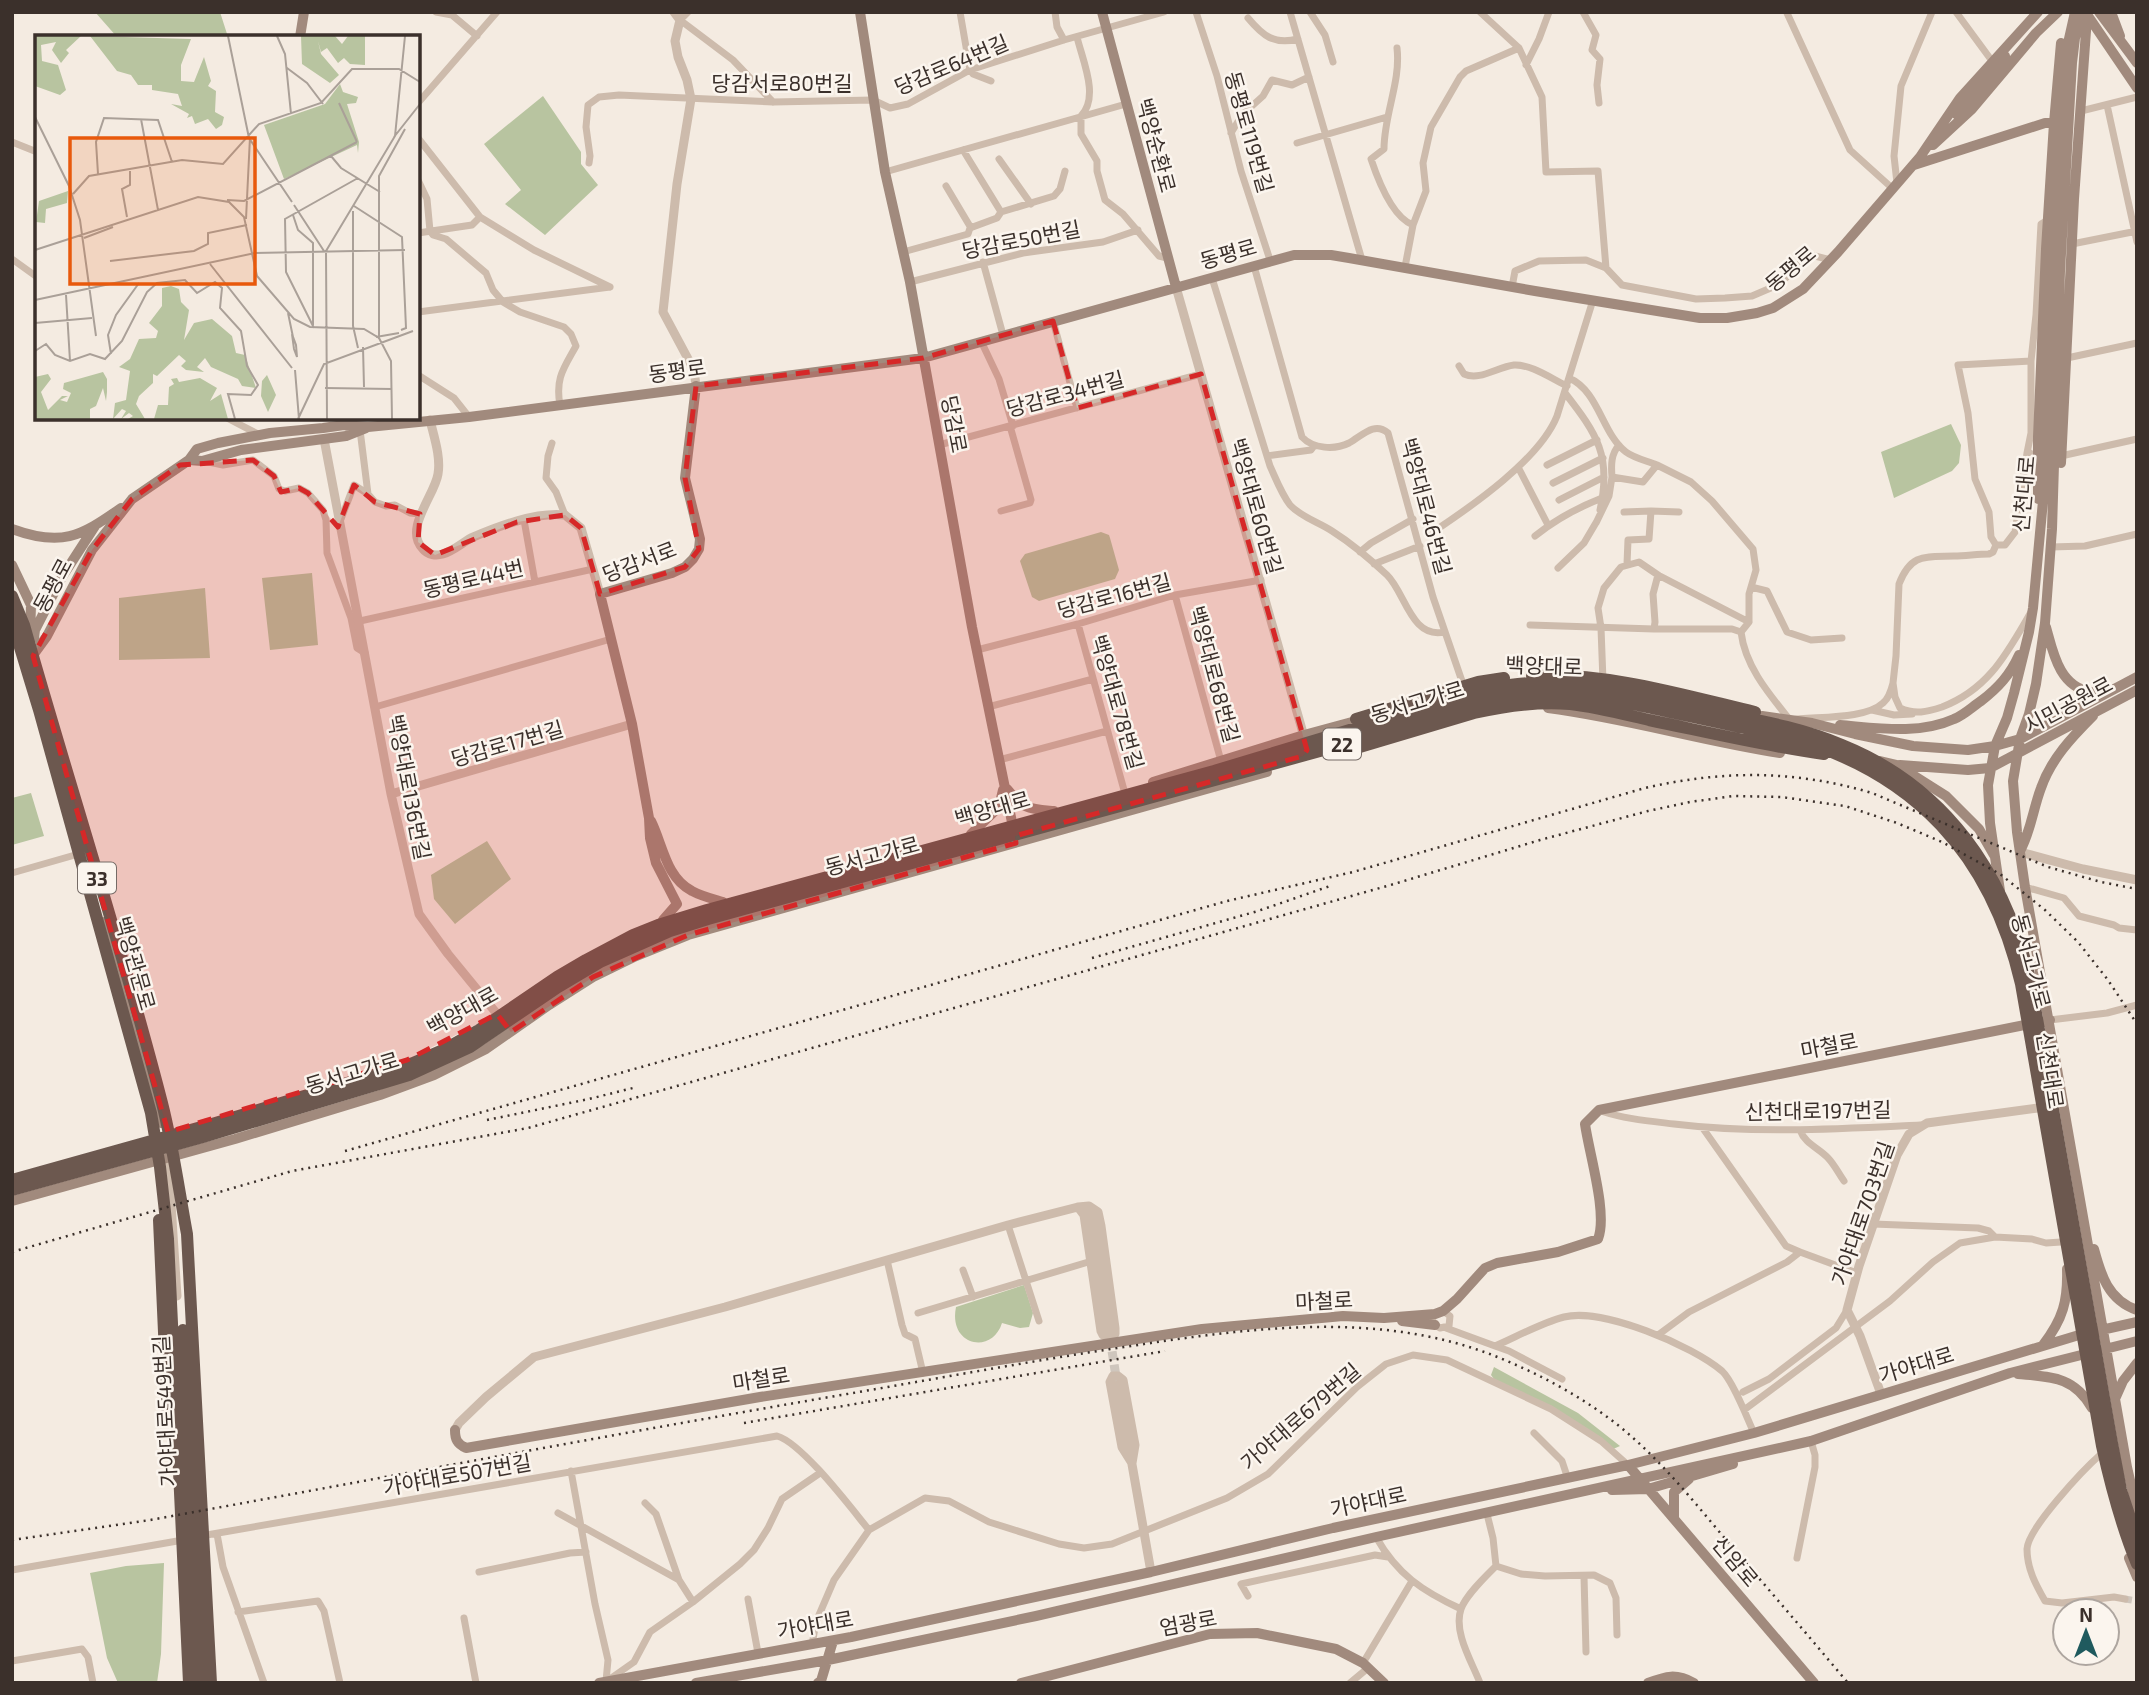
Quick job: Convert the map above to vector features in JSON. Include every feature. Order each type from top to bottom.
[{"type":"highway","name":"33","points":[[12,596],[24,625],[156,1080],[167,1163],[199,1683]]},
{"type":"highway","name":"33","points":[[12,621],[167,1163],[168,1240],[191,1683]]},
{"type":"highway","points":[[1217,766],[1406,703],[1478,682],[1509,677],[1569,676],[1617,682],[1790,720]]},
{"type":"highway","name":"동서고가로","points":[[12,1178],[212,1124],[413,1063],[479,1030],[556,977],[633,935],[719,906],[1055,816],[1217,766],[1479,691],[1511,684],[1566,684],[1615,690],[1798,730],[1871,759],[1927,797],[1960,831],[1998,888],[2022,947],[2037,1014],[2121,1490],[2137,1539]]},
{"type":"highway","name":"동서고가로","points":[[12,1190],[409,1075],[470,1047],[600,962],[670,931],[1309,754],[1484,700],[1513,695],[1566,693],[1649,706],[1809,743],[1851,759],[1914,799],[1951,835],[1983,881],[1998,910],[2016,963],[2102,1446],[2112,1492],[2137,1564]]},
{"type":"highway","points":[[1309,754],[1331,755],[1493,709],[1569,704],[1749,741],[1897,765]]},
{"type":"highway","points":[[167,1163],[187,1234],[211,1683]]},
{"type":"highway","points":[[167,1163],[159,1243],[181,1683]]},
{"type":"main road","points":[[300,35],[304,12]]},
{"type":"main road","name":"당감로","points":[[860,12],[885,172],[910,282],[977,650],[1016,843]]},
{"type":"main road","name":"백양순환로","points":[[1102,12],[1176,287]]},
{"type":"main road","points":[[1916,161],[1972,109],[2036,33],[2058,12]]},
{"type":"main road","points":[[2039,529],[2032,453],[2059,53],[2073,12]]},
{"type":"main road","points":[[2051,441],[2054,241],[2065,65],[2073,12]]},
{"type":"main road","points":[[2099,12],[2137,63]]},
{"type":"main road","points":[[2111,12],[2123,43]]},
{"type":"main road","points":[[1916,161],[2038,13]]},
{"type":"main road","name":"동평로","points":[[189,460],[202,461],[241,450],[346,436],[364,428],[400,421],[468,417],[923,358],[1294,255],[1331,255],[1700,318],[1745,315],[1773,308],[1803,289],[1916,161],[1960,98],[2038,13]]},
{"type":"main road","points":[[2051,441],[2071,72],[2075,38],[2086,13]]},
{"type":"main road","points":[[2086,13],[2137,88]]},
{"type":"main road","points":[[2052,529],[2059,496],[2086,13]]},
{"type":"main road","points":[[1916,161],[2054,123]]},
{"type":"main road","name":"당감서로","points":[[649,818],[632,724],[600,594],[685,568],[699,549],[700,539],[685,478],[696,386]]},
{"type":"main road","name":"동평로","points":[[30,659],[47,636],[92,550],[132,499],[189,460],[197,449],[323,423],[364,428]]},
{"type":"main road","name":"신천대로","points":[[2051,441],[2052,529],[2045,623],[2036,684],[2014,771],[2013,802],[2025,887],[2083,1219],[2137,1511]]},
{"type":"main road","name":"신천대로","points":[[2051,441],[2029,632],[2007,718],[1995,746],[1990,768],[1988,802],[1994,855],[2092,1408],[2113,1511],[2137,1577]]},
{"type":"main road","points":[[12,529],[38,538],[70,537],[95,526],[132,499]]},
{"type":"main road","name":"동평로","points":[[30,659],[35,630],[62,577],[95,526]]},
{"type":"main road","name":"백양관문로","points":[[12,565],[31,605],[30,659],[164,1133],[167,1163]]},
{"type":"main road","points":[[2045,623],[2055,659],[2069,681],[2091,692],[2115,689]]},
{"type":"main road","points":[[1812,723],[1911,729],[1936,726],[1955,719],[1993,692],[2009,676],[2029,632]]},
{"type":"main road","name":"백양관문로","points":[[12,634],[30,659]]},
{"type":"main road","name":"시민공원로","points":[[2020,739],[2137,677]]},
{"type":"main road","name":"백양대로","points":[[12,1178],[407,1060],[465,1033],[598,949],[663,920],[1217,766],[1304,735],[1496,682],[1537,681],[1603,687],[1812,723],[1913,746],[1968,750],[2020,739]]},
{"type":"main road","name":"시민공원로","points":[[2018,752],[2137,690]]},
{"type":"main road","name":"백양대로","points":[[12,1200],[133,1167],[167,1163],[224,1142],[380,1095],[434,1075],[486,1049],[593,977],[688,934],[1297,763],[1469,706],[1497,700],[1564,697],[1611,704],[1897,765]]},
{"type":"main road","name":"백양대로","points":[[1412,726],[1512,708],[1542,707],[1610,718],[1734,746],[1809,757],[1968,770],[1990,768],[2018,752]]},
{"type":"main road","points":[[2020,852],[2028,837],[2041,786],[2049,768],[2061,750],[2099,710]]},
{"type":"main road","points":[[1338,726],[1331,732],[1331,739],[1343,747]]},
{"type":"main road","points":[[1897,765],[1954,803],[1979,829],[1994,855]]},
{"type":"main road","points":[[1004,786],[1017,801],[1030,809],[1054,811]]},
{"type":"main road","points":[[971,834],[999,807],[1004,786]]},
{"type":"main road","points":[[649,818],[659,836],[663,855],[679,880],[691,891],[723,902]]},
{"type":"main road","points":[[649,818],[656,863],[677,904],[663,920]]},
{"type":"main road","name":"마철로","points":[[1599,1110],[2050,1020]]},
{"type":"main road","points":[[1439,1312],[1457,1298],[1485,1268],[1497,1263],[1559,1252],[1598,1239],[1601,1231],[1601,1210],[1585,1124],[1599,1110]]},
{"type":"main road","points":[[217,1117],[208,1128],[212,1139],[224,1142]]},
{"type":"main road","points":[[127,1144],[141,1147],[143,1158],[133,1167]]},
{"type":"main road","points":[[2083,1219],[2091,1236],[2101,1275],[2108,1288],[2118,1299],[2137,1310]]},
{"type":"main road","points":[[2043,1345],[2052,1334],[2067,1294],[2066,1265]]},
{"type":"main road","name":"마철로","points":[[456,1430],[457,1443],[466,1448],[747,1399],[923,1373],[1110,1336],[1343,1316],[1384,1318],[1439,1312]]},
{"type":"main road","points":[[1384,1318],[1435,1325]]},
{"type":"main road","name":"가야대로","points":[[602,1682],[833,1641],[1151,1572],[1333,1528],[1628,1465],[1754,1433],[2043,1345],[2137,1322]]},
{"type":"main road","name":"가야대로","points":[[696,1683],[828,1660],[1640,1479],[1694,1471],[1811,1441],[2010,1373],[2137,1341]]},
{"type":"main road","points":[[2115,1399],[2123,1381],[2137,1363]]},
{"type":"main road","points":[[2010,1373],[2062,1380],[2084,1394],[2092,1408]]},
{"type":"main road","points":[[1687,1451],[1682,1457],[1684,1464],[1694,1471]]},
{"type":"main road","name":"신암로","points":[[1628,1465],[1814,1683]]},
{"type":"main road","points":[[1587,1491],[1648,1489],[1694,1471]]},
{"type":"main road","points":[[1674,1517],[1674,1492],[1694,1471]]},
{"type":"main road","points":[[1620,1490],[1642,1496],[1666,1508]]},
{"type":"main road","name":"엄광로","points":[[1021,1683],[1210,1634],[1257,1633],[1336,1650],[1365,1665],[1384,1683]]},
{"type":"main road","points":[[818,1683],[821,1681],[833,1641]]},
{"type":"main road","points":[[1648,1683],[1665,1676],[1683,1677],[1694,1683]]},
{"type":"street","points":[[436,12],[452,15],[477,36]]},
{"type":"street","points":[[420,101],[497,12]]},
{"type":"street","points":[[677,16],[688,12]]},
{"type":"street","points":[[960,12],[970,70],[973,74],[991,80]]},
{"type":"street","points":[[1055,12],[1057,27],[1064,40]]},
{"type":"street","name":"당감로64번길","points":[[873,100],[890,108],[902,106],[970,70],[1164,12]]},
{"type":"street","name":"동평로119번길","points":[[1196,12],[1217,76],[1241,171],[1270,260]]},
{"type":"street","points":[[1290,12],[1362,260]]},
{"type":"street","points":[[1310,12],[1325,35],[1333,62]]},
{"type":"street","points":[[1480,12],[1519,48],[1542,97],[1546,172],[1598,171],[1606,268]]},
{"type":"street","points":[[1526,65],[1549,12]]},
{"type":"street","points":[[1583,12],[1596,35],[1592,50],[1600,59],[1597,85],[1599,103]]},
{"type":"street","points":[[1895,186],[1894,156],[1901,86],[1932,12]]},
{"type":"street","points":[[1956,12],[1992,61]]},
{"type":"street","points":[[1787,13],[1850,150],[1895,186]]},
{"type":"street","points":[[677,16],[733,60],[773,102]]},
{"type":"street","name":"당감서로","points":[[677,16],[675,41],[691,99],[677,184],[663,307],[666,319],[694,370],[696,386]]},
{"type":"street","points":[[1248,18],[1275,41],[1298,39]]},
{"type":"street","points":[[1077,37],[1089,85],[1089,99],[1085,113],[1081,116],[1081,134],[1097,161],[1105,200],[1124,214],[1159,256],[1167,258]]},
{"type":"street","points":[[1397,48],[1399,66],[1387,117],[1384,149],[1371,159],[1385,194],[1405,222],[1413,225]]},
{"type":"street","points":[[1405,267],[1413,225],[1426,191],[1423,163],[1431,127],[1466,71],[1519,48]]},
{"type":"street","points":[[1231,133],[1242,115],[1263,96],[1272,80],[1292,85],[1309,77]]},
{"type":"street","points":[[589,163],[586,121],[588,105],[594,99],[619,95],[691,99]]},
{"type":"street","points":[[2081,111],[2137,97]]},
{"type":"street","name":"당감서로80번길","points":[[691,99],[773,102],[873,100]]},
{"type":"street","points":[[885,172],[1126,104]]},
{"type":"street","points":[[2107,105],[2137,242]]},
{"type":"street","points":[[1297,143],[1387,117]]},
{"type":"street","points":[[420,141],[480,217],[534,250],[610,287],[420,312]]},
{"type":"street","points":[[12,142],[35,151]]},
{"type":"street","points":[[963,150],[1001,212]]},
{"type":"street","points":[[999,159],[1031,204]]},
{"type":"street","points":[[903,252],[968,234],[971,228],[997,218],[1001,212],[1054,197],[1060,189],[1065,171]]},
{"type":"street","points":[[420,184],[427,199],[430,231],[433,235],[446,239],[486,274],[493,290],[502,301],[520,312],[564,327],[571,334],[576,346],[559,375],[557,391],[560,405]]},
{"type":"street","points":[[946,186],[971,228]]},
{"type":"street","points":[[420,233],[472,225],[480,217]]},
{"type":"street","points":[[1996,545],[2005,545],[2015,532],[2032,453],[2031,361],[2040,225],[2048,220]]},
{"type":"street","name":"당감로50번길","points":[[910,282],[983,262],[1059,247],[1104,242],[1138,230]]},
{"type":"street","points":[[2072,244],[2136,231]]},
{"type":"street","points":[[1512,287],[1516,271],[1539,261],[1586,260],[1606,268],[1622,285],[1696,299],[1752,296],[1773,287],[1790,275],[1804,260],[1815,256],[1831,260]]},
{"type":"street","points":[[12,259],[35,276]]},
{"type":"street","points":[[983,262],[1003,335]]},
{"type":"street","points":[[1254,266],[1302,437],[1314,446],[1311,450],[1267,456]]},
{"type":"street","points":[[1212,278],[1279,488],[1291,506],[1344,539],[1374,564],[1396,586],[1417,623],[1433,633],[1444,632]]},
{"type":"street","name":"백양대로60번길","points":[[1176,287],[1304,735]]},
{"type":"street","points":[[1433,532],[1518,467],[1538,448],[1552,428],[1593,300]]},
{"type":"street","points":[[1053,321],[1077,408]]},
{"type":"street","points":[[981,341],[999,379],[1031,500],[1030,503],[1001,510]]},
{"type":"street","points":[[2067,358],[2137,343]]},
{"type":"street","points":[[1996,545],[1991,537],[1989,512],[1975,479],[1968,413],[1958,365],[2031,361]]},
{"type":"street","points":[[1459,366],[1464,374],[1474,377],[1514,365],[1567,386],[1593,430],[1608,477],[1609,496],[1584,543],[1558,568]]},
{"type":"street","name":"당감로34번길","points":[[939,445],[1201,374]]},
{"type":"street","points":[[420,376],[454,398],[468,417]]},
{"type":"street","points":[[1567,386],[1581,383],[1626,453],[1691,482],[1753,550],[1756,570],[1749,594],[1749,622],[1741,632],[1743,646],[1755,674],[1790,720],[1871,710],[1894,715],[1916,713],[1948,704],[1983,683],[1996,669],[2033,608]]},
{"type":"street","points":[[231,420],[260,435]]},
{"type":"street","points":[[430,421],[439,472],[418,519],[418,542],[426,552],[436,555],[453,550],[475,537],[537,516],[565,515]]},
{"type":"street","points":[[364,428],[368,494]]},
{"type":"street","name":"백양대로46번길","points":[[1314,446],[1348,444],[1373,429],[1381,428],[1386,431],[1396,457],[1444,632],[1465,689]]},
{"type":"street","name":"백양대로136번길","points":[[324,439],[391,794],[419,914],[511,1032]]},
{"type":"street","points":[[2061,456],[2137,439]]},
{"type":"street","points":[[1547,465],[1597,440]]},
{"type":"street","points":[[552,443],[546,478],[556,492],[565,515],[581,528],[600,594]]},
{"type":"street","points":[[1595,523],[1614,451],[1619,445]]},
{"type":"street","points":[[1553,483],[1603,458]]},
{"type":"street","points":[[202,461],[223,464],[253,460],[274,476],[279,489],[285,491],[299,488],[308,493],[323,510],[327,553],[351,618],[357,648],[366,653]]},
{"type":"street","points":[[1559,500],[1608,477],[1643,482],[1657,465]]},
{"type":"street","points":[[1518,467],[1548,525]]},
{"type":"street","points":[[341,519],[354,485],[375,502],[386,506],[395,505],[410,513],[420,514]]},
{"type":"street","points":[[1535,536],[1548,525],[1602,498]]},
{"type":"street","points":[[1628,564],[1628,540],[1649,540],[1651,511]]},
{"type":"street","points":[[1624,512],[1679,512]]},
{"type":"street","points":[[1360,552],[1413,519]]},
{"type":"street","points":[[524,520],[536,582]]},
{"type":"street","points":[[2051,547],[2085,546],[2137,534]]},
{"type":"street","points":[[1916,713],[1900,708],[1896,703],[1893,684],[1899,584],[1903,573],[1911,562],[1924,556],[1989,554],[1996,545]]},
{"type":"street","points":[[1374,564],[1420,546]]},
{"type":"street","points":[[1603,687],[1598,608],[1604,588],[1621,567],[1639,562],[1658,575],[1749,622]]},
{"type":"street","name":"동평로44번","points":[[360,621],[593,569]]},
{"type":"street","points":[[1654,629],[1656,622],[1653,594],[1658,575]]},
{"type":"street","name":"당감로16번길","points":[[977,650],[1175,595],[1261,580]]},
{"type":"street","points":[[1751,587],[1768,591],[1787,632],[1811,640],[1842,638]]},
{"type":"street","name":"백양대로68번길","points":[[1175,595],[1217,766]]},
{"type":"street","name":"백양대로78번길","points":[[1078,624],[1124,790]]},
{"type":"street","points":[[1530,625],[1732,629],[1741,632]]},
{"type":"street","points":[[376,707],[611,639]]},
{"type":"street","points":[[988,707],[1093,679]]},
{"type":"street","points":[[1871,710],[1885,701],[1893,684]]},
{"type":"street","name":"당감로17번길","points":[[391,794],[632,724]]},
{"type":"street","points":[[999,760],[1107,731]]},
{"type":"street","points":[[1297,763],[1307,750],[1304,735]]},
{"type":"street","points":[[12,873],[84,852]]},
{"type":"street","points":[[2020,852],[2137,880]]},
{"type":"street","points":[[2025,887],[2064,898],[2079,916],[2119,928],[2137,930]]},
{"type":"street","points":[[2050,1020],[2107,1013],[2137,1005]]},
{"type":"street","name":"신천대로197번길","points":[[1599,1110],[1620,1117],[1755,1131],[1920,1125],[1939,1120],[2038,1108]]},
{"type":"street","name":"가야대로703번길","points":[[1881,1394],[1847,1310],[1897,1155],[1909,1134],[1920,1125]]},
{"type":"street","points":[[1702,1127],[1786,1246],[1857,1273]]},
{"type":"street","points":[[1800,1130],[1810,1144],[1828,1157],[1844,1181]]},
{"type":"street","name":"가야대로549번길","points":[[167,1163],[176,1266],[194,1663]]},
{"type":"street","points":[[456,1430],[459,1423],[486,1397],[534,1357],[725,1307],[1078,1207],[1089,1206],[1098,1212],[1098,1259],[1101,1331],[1103,1335],[1110,1336],[1115,1334],[1115,1328],[1098,1259],[1084,1215],[1078,1207]]},
{"type":"street","points":[[1873,1224],[1978,1228],[1989,1231],[1995,1237]]},
{"type":"street","points":[[1007,1225],[1039,1321]]},
{"type":"street","points":[[1744,1410],[1890,1301],[1933,1262],[1960,1243],[1995,1237],[2046,1243],[2061,1242]]},
{"type":"street","points":[[1658,1335],[1689,1312],[1787,1262],[1800,1252]]},
{"type":"street","points":[[918,1313],[1098,1259]]},
{"type":"street","points":[[887,1260],[902,1325],[905,1334],[915,1339],[923,1373]]},
{"type":"street","points":[[963,1270],[973,1297]]},
{"type":"street","points":[[1743,1392],[1769,1379],[1836,1328],[1847,1310]]},
{"type":"street","points":[[1446,1328],[1451,1320],[1448,1313],[1439,1312],[1433,1319],[1435,1325],[1440,1328],[1509,1350],[1562,1378]]},
{"type":"street","points":[[1495,1346],[1564,1317],[1584,1315],[1613,1320],[1658,1335],[1724,1372],[1754,1433]]},
{"type":"street","name":"가야대로679번길","points":[[812,1645],[816,1622],[834,1580],[869,1530],[925,1498],[949,1500],[989,1522],[1059,1544],[1084,1548],[1112,1544],[1227,1498],[1268,1474],[1357,1387],[1386,1364],[1413,1355],[1447,1360],[1551,1409],[1601,1441],[1628,1465]]},
{"type":"street","points":[[1113,1376],[1123,1380],[1135,1445],[1132,1463],[1122,1447],[1110,1381],[1113,1376]]},
{"type":"street","points":[[1118,1385],[1151,1572]]},
{"type":"street","points":[[1534,1433],[1562,1461],[1568,1479]]},
{"type":"street","name":"가야대로507번길","points":[[12,1570],[777,1437],[784,1438],[820,1473],[869,1530]]},
{"type":"street","points":[[1797,1558],[1815,1467],[1811,1441]]},
{"type":"street","points":[[2101,1454],[2079,1475],[2038,1525],[2027,1547],[2030,1569],[2032,1579],[2045,1601],[2062,1603],[2114,1597],[2125,1599]]},
{"type":"street","points":[[571,1471],[608,1660],[602,1682]]},
{"type":"street","points":[[602,1682],[634,1662],[650,1632],[740,1564],[754,1550],[782,1499],[820,1473]]},
{"type":"street","points":[[645,1503],[656,1514],[679,1580],[693,1602]]},
{"type":"street","points":[[558,1513],[679,1580]]},
{"type":"street","points":[[1487,1514],[1496,1566]]},
{"type":"street","points":[[217,1534],[223,1567],[264,1683]]},
{"type":"street","points":[[1376,1537],[1397,1569],[1412,1581],[1461,1609]]},
{"type":"street","points":[[479,1572],[586,1552]]},
{"type":"street","points":[[1248,1596],[1241,1584],[1375,1555],[1388,1557]]},
{"type":"street","points":[[1496,1566],[1521,1574],[1594,1575],[1610,1583],[1616,1598],[1617,1635]]},
{"type":"street","points":[[1480,1683],[1460,1628],[1461,1609],[1476,1586],[1496,1566]]},
{"type":"street","points":[[1584,1576],[1586,1652]]},
{"type":"street","points":[[1349,1683],[1365,1665],[1412,1581]]},
{"type":"street","points":[[748,1599],[758,1653]]},
{"type":"street","points":[[238,1612],[318,1601],[324,1611],[340,1683]]},
{"type":"street","points":[[464,1618],[476,1683]]},
{"type":"street","points":[[12,1661],[82,1649],[88,1657],[93,1683]]},
{"type":"street","points":[[191,1683],[194,1663]]},
{"type":"street","points":[[194,1663],[199,1683]]},
{"type":"highlighted area","points":[[1053,321],[1077,408],[1201,374],[1307,750],[1303,756],[1015,836],[1016,843],[688,935],[593,977],[511,1032],[497,1014],[407,1060],[168,1132],[33,656],[92,550],[132,499],[180,465],[253,460],[274,476],[281,492],[299,488],[308,493],[338,527],[354,485],[375,502],[420,514],[418,542],[435,555],[517,522],[565,515],[581,528],[600,594],[685,567],[699,549],[685,478],[696,386],[923,358]]},
{"type":"green space","points":[[95,12],[220,12],[227,35],[115,35]]},
{"type":"green space","points":[[543,96],[581,152],[581,164],[598,185],[545,235],[505,204],[521,190],[484,144]]},
{"type":"green space","points":[[1951,424],[1961,445],[1959,463],[1952,471],[1894,498],[1881,452]]},
{"type":"green space","points":[[1101,532],[1110,538],[1119,570],[1115,579],[1039,601],[1032,597],[1020,561],[1025,554]]},
{"type":"green space","points":[[312,573],[318,645],[270,650],[262,578]]},
{"type":"green space","points":[[205,588],[210,658],[119,660],[119,598]]},
{"type":"green space","points":[[31,793],[44,836],[12,845],[12,798]]},
{"type":"green space","points":[[487,841],[511,879],[455,924],[434,899],[431,875]]},
{"type":"green space","points":[[1024,1285],[1033,1313],[1029,1327],[1020,1328],[1002,1323],[997,1333],[989,1339],[972,1342],[964,1338],[955,1320],[956,1307]]},
{"type":"green space","points":[[1494,1367],[1578,1413],[1620,1446],[1611,1450],[1551,1409],[1498,1384],[1491,1375]]},
{"type":"green space","points":[[164,1563],[161,1654],[157,1683],[118,1683],[107,1658],[90,1573],[126,1566]]},
{"type":"tunnel","points":[[1110,1338],[1117,1383]]},
{"type":"tunnel","points":[[2125,1599],[2137,1601]]},
{"type":"railway","points":[[345,1151],[1227,901],[1353,872],[1674,782],[1759,775],[1843,785],[1872,793],[2048,867],[2137,889]]},
{"type":"railway","points":[[12,1252],[292,1171],[528,1128],[1394,884],[1540,840],[1648,811],[1733,796],[1781,797],[1845,806],[1897,823],[1942,842],[2000,874],[2045,910],[2078,942],[2108,980],[2137,1024]]},
{"type":"railway","points":[[1092,958],[1258,911],[1333,885]]},
{"type":"railway","points":[[487,1120],[637,1087]]},
{"type":"railway","points":[[12,1540],[150,1520],[1095,1351],[1273,1329],[1368,1328],[1415,1334],[1462,1345],[1507,1361],[1565,1390],[1606,1416],[1636,1440],[1667,1471],[1848,1683]]},
{"type":"railway","points":[[744,1423],[1165,1351]]}]
